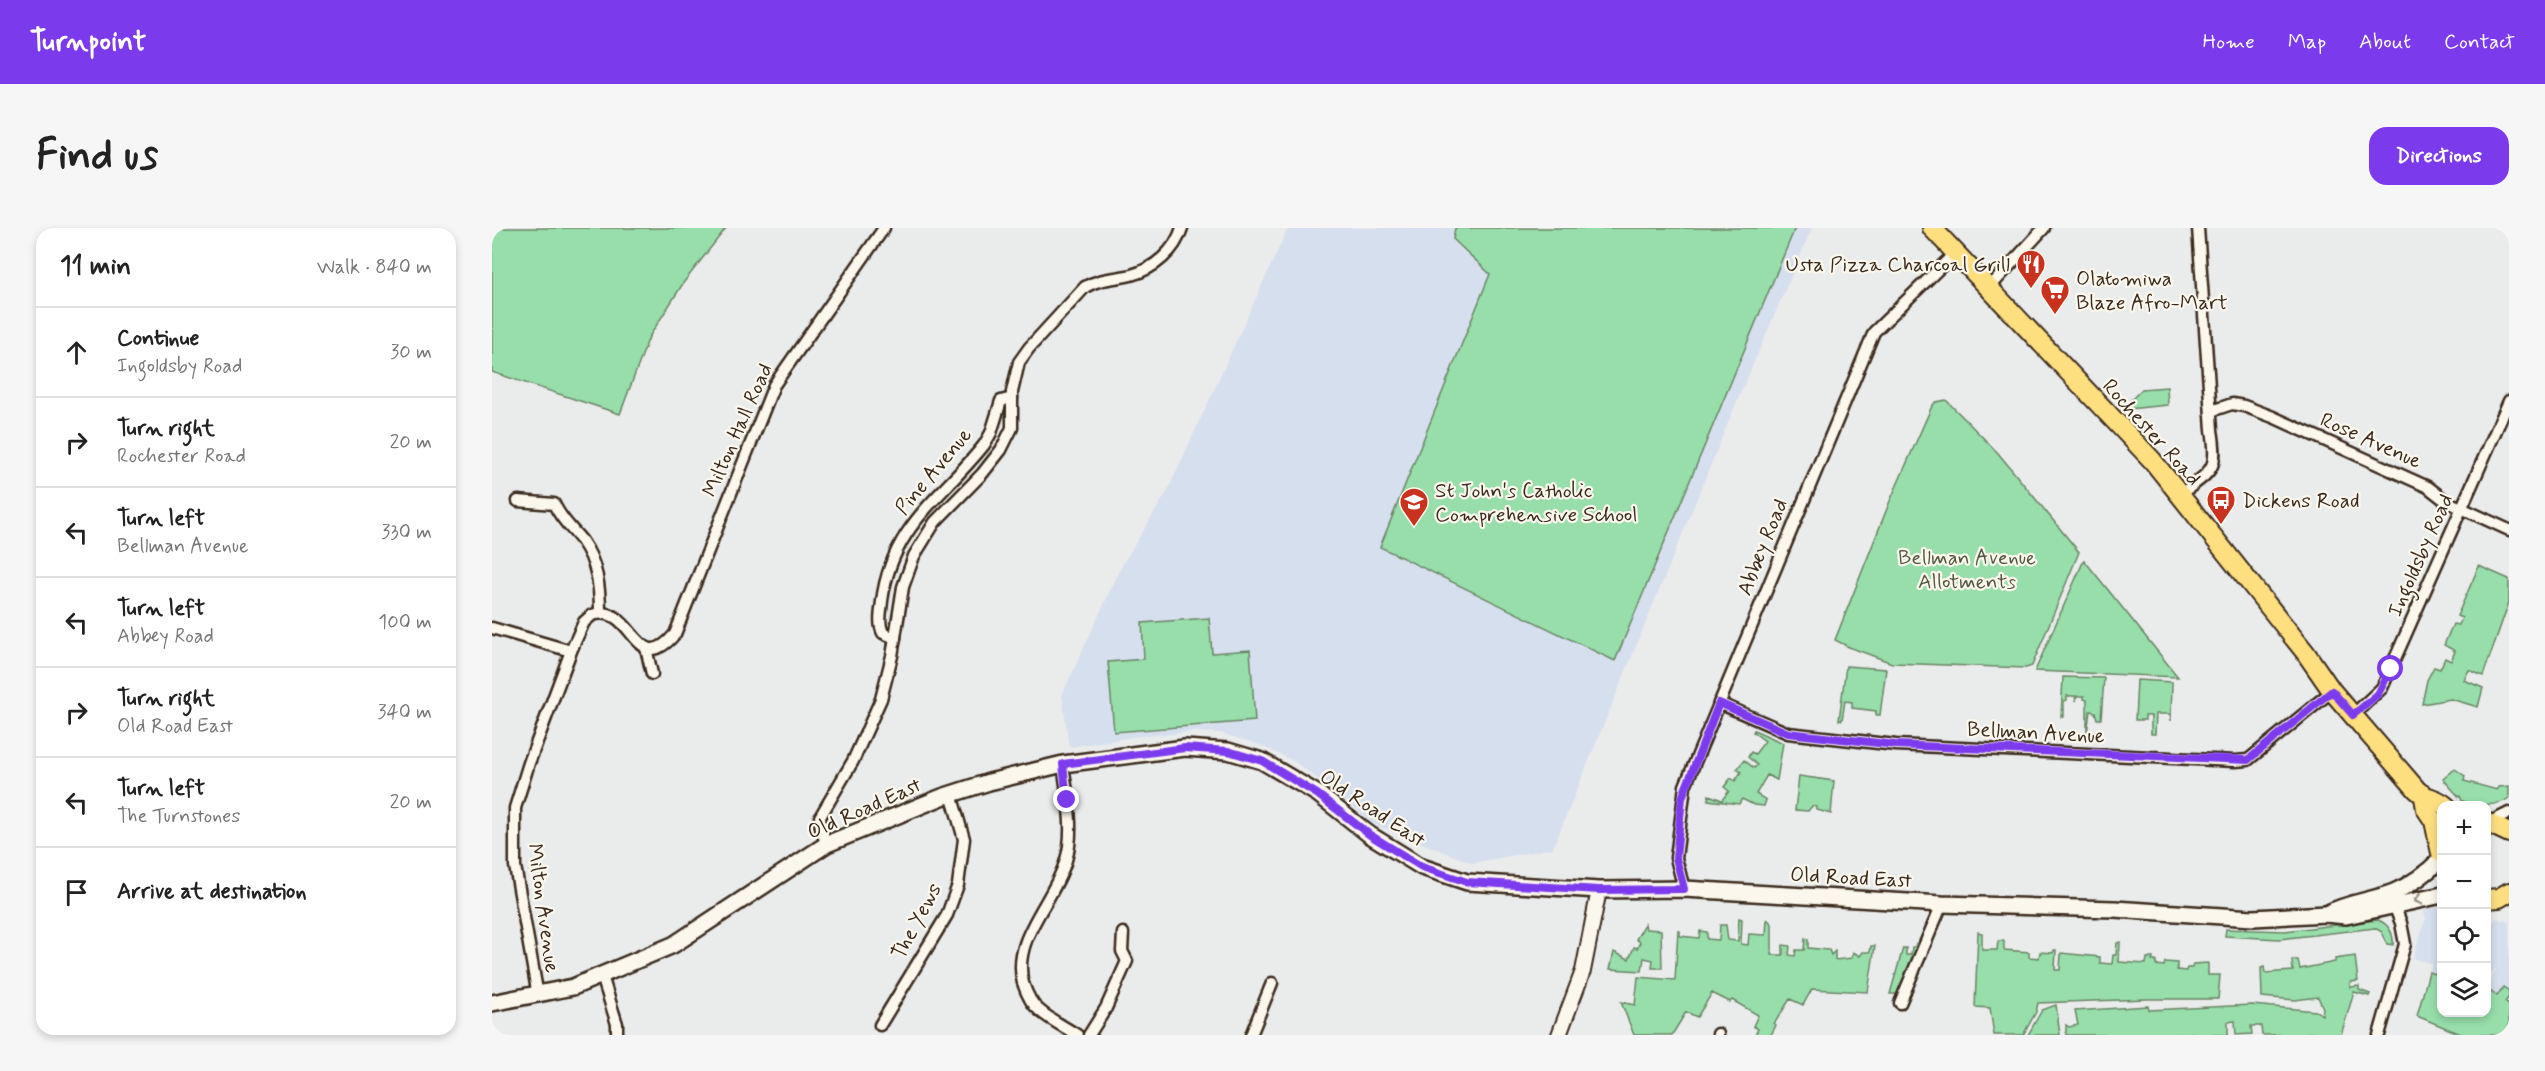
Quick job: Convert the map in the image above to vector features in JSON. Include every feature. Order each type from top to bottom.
[{"type":"main road","name":"Rochester Road","points":[[1932,228],[2152,460],[2305,652],[2332,691],[2424,797],[2440,801]]},
{"type":"main road","name":"Old Road East","points":[[492,1003],[538,996],[573,987],[673,945],[827,844],[894,815],[951,794],[1010,776],[1063,764],[1185,748],[1228,751],[1262,761],[1317,794],[1370,835],[1422,867],[1467,882],[1599,890],[1684,889],[1942,904],[2114,909],[2253,918],[2326,914],[2346,916],[2392,900],[2437,896]]},
{"type":"main road","points":[[2424,797],[2426,809],[2434,821],[2441,855]]},
{"type":"main road","points":[[2491,824],[2509,833]]},
{"type":"main road","name":"Old Road East","points":[[2392,900],[2437,861]]},
{"type":"street","name":"Milton Hall Road","points":[[646,648],[654,650],[662,647],[675,634],[774,385],[884,228]]},
{"type":"street","name":"Pine Avenue","points":[[827,844],[821,830],[820,817],[853,761],[876,712],[887,681],[903,587],[914,556],[936,522],[982,474],[1001,450],[1011,430],[1015,373],[1022,358],[1081,290],[1098,280],[1131,275],[1149,267],[1173,247],[1182,228]]},
{"type":"street","points":[[1990,287],[2044,228]]},
{"type":"street","points":[[2180,495],[2201,478],[2214,462],[2216,450],[2211,411],[2198,228]]},
{"type":"street","name":"Abbey Road","points":[[1684,889],[1683,877],[1677,862],[1684,790],[1874,331],[1956,252]]},
{"type":"street","name":"Pine Avenue","points":[[895,638],[883,633],[880,620],[884,587],[901,543],[924,508],[984,445],[991,433],[1001,401],[1012,398]]},
{"type":"street","name":"Ingoldsby Road","points":[[2353,715],[2382,688],[2509,401]]},
{"type":"street","name":"Rose Avenue","points":[[2211,411],[2237,404],[2273,417],[2422,484],[2442,498],[2509,530]]},
{"type":"street","points":[[518,501],[560,504],[564,522],[591,556],[600,588],[600,612],[617,617],[646,648],[652,674]]},
{"type":"street","name":"Milton Avenue","points":[[538,996],[514,866],[515,808],[533,752],[571,651],[586,620],[600,612]]},
{"type":"street","points":[[492,628],[571,651]]},
{"type":"street","name":"Bellman Avenue","points":[[1719,703],[1788,733],[1896,745],[2235,761],[2248,760],[2332,691]]},
{"type":"street","points":[[1063,764],[1069,830],[1068,852],[1054,890],[1024,943],[1019,968],[1025,991],[1037,1009],[1077,1035]]},
{"type":"street","name":"The Yews","points":[[880,1025],[947,915],[958,885],[964,838],[951,794]]},
{"type":"street","points":[[2491,822],[2509,813]]},
{"type":"street","points":[[1563,1033],[1583,971],[1599,890]]},
{"type":"street","points":[[2379,1035],[2405,944],[2401,923],[2392,900]]},
{"type":"street","points":[[1900,1003],[1942,904]]},
{"type":"street","points":[[1089,1035],[1106,1008],[1127,961],[1121,950],[1123,933]]},
{"type":"street","points":[[602,976],[617,1024],[617,1035]]},
{"type":"street","points":[[1251,1035],[1272,983]]},
{"type":"shaded area","name":"St John's Catholic Comprehensive School","points":[[1288,228],[1812,228],[1735,406],[1553,848],[1472,863],[1374,824],[1292,760],[1257,744],[1220,733],[1193,732],[1133,737],[1069,747],[1062,695],[1122,565],[1167,492]]},
{"type":"shaded area","points":[[2437,908],[2437,974],[2429,972],[2432,964],[2413,958],[2426,918],[2423,910]]},
{"type":"shaded area","points":[[2496,918],[2509,922],[2509,991],[2503,987],[2497,996],[2491,992],[2491,981],[2496,970],[2491,974],[2492,923]]},
{"type":"green space","points":[[492,228],[726,228],[684,282],[649,337],[620,414],[492,372]]},
{"type":"green space","points":[[1455,228],[1795,228],[1615,661],[1380,547],[1490,274],[1453,239]]},
{"type":"green space","points":[[2167,387],[2168,405],[2128,409],[2125,406],[2142,389]]},
{"type":"green space","name":"Bellman Avenue Allotments","points":[[1946,400],[1998,453],[2079,552],[2032,666],[2026,668],[1892,663],[1835,640],[1890,501],[1932,406],[1936,402]]},
{"type":"green space","points":[[2084,560],[2178,677],[2035,671]]},
{"type":"green space","points":[[2479,566],[2509,579],[2509,602],[2483,676],[2469,670],[2464,680],[2483,688],[2478,707],[2451,699],[2422,704],[2427,680],[2434,667],[2440,669],[2445,658],[2451,661],[2455,651],[2444,645],[2453,624],[2459,625],[2462,618],[2457,616]]},
{"type":"green space","points":[[1209,618],[1212,653],[1250,650],[1255,721],[1114,732],[1108,662],[1144,659],[1142,623]]},
{"type":"green space","points":[[1846,666],[1886,669],[1880,715],[1876,715],[1876,711],[1852,708],[1852,702],[1845,701],[1842,720],[1839,720]]},
{"type":"green space","points":[[2063,677],[2104,678],[2101,719],[2097,719],[2095,712],[2090,711],[2087,734],[2087,700],[2084,696],[2077,696],[2076,701],[2075,696],[2067,696],[2067,700],[2064,701],[2064,717],[2061,717]]},
{"type":"green space","points":[[2137,680],[2172,682],[2171,721],[2170,714],[2156,714],[2155,734],[2151,734],[2151,716],[2145,716],[2145,720],[2135,720]]},
{"type":"green space","points":[[1754,730],[1783,743],[1777,780],[1767,775],[1756,794],[1766,800],[1764,806],[1754,805],[1742,799],[1739,804],[1708,800],[1709,795],[1722,800],[1729,791],[1724,787],[1731,778],[1735,781],[1741,772],[1737,769],[1744,760],[1754,768],[1757,765],[1748,757],[1751,752],[1755,754],[1765,741],[1753,732]]},
{"type":"green space","points":[[2455,769],[2465,776],[2464,781],[2497,790],[2499,787],[2509,786],[2509,798],[2491,804],[2491,801],[2462,801],[2443,779]]},
{"type":"green space","points":[[1799,776],[1834,781],[1831,814],[1812,806],[1808,811],[1795,810]]},
{"type":"green space","points":[[1739,918],[1742,919],[1741,944],[1748,945],[1749,934],[1766,935],[1767,919],[1772,924],[1772,955],[1783,955],[1783,945],[1790,946],[1789,955],[1795,956],[1796,950],[1804,950],[1805,938],[1808,939],[1808,948],[1829,950],[1831,955],[1835,951],[1835,960],[1852,958],[1853,952],[1860,956],[1863,952],[1870,952],[1871,946],[1875,946],[1868,992],[1812,989],[1803,1005],[1790,999],[1774,1024],[1776,1025],[1771,1035],[1755,1035],[1758,1029],[1753,1026],[1758,1015],[1732,1000],[1730,1002],[1712,993],[1697,1017],[1686,1012],[1672,1035],[1634,1035],[1621,1002],[1635,1005],[1638,977],[1675,980],[1678,931],[1680,931],[1680,936],[1699,938],[1700,931],[1707,932],[1707,939],[1719,940],[1720,925],[1726,925],[1728,940],[1738,941]]},
{"type":"green space","points":[[2378,920],[2390,930],[2393,945],[2387,944],[2382,932],[2375,928],[2279,939],[2225,936],[2226,929],[2285,931]]},
{"type":"green space","points":[[1645,924],[1646,929],[1661,930],[1662,968],[1652,968],[1653,960],[1644,958],[1642,971],[1610,969],[1614,952],[1629,959],[1634,947],[1637,948],[1640,942],[1636,939]]},
{"type":"green space","points":[[1978,932],[1982,933],[1982,950],[1997,950],[1998,941],[2004,941],[2004,950],[2029,952],[2029,957],[2039,958],[2040,952],[2053,953],[2056,950],[2055,970],[2060,970],[2061,953],[2100,957],[2100,963],[2112,964],[2113,955],[2116,955],[2117,943],[2120,942],[2119,962],[2146,964],[2147,958],[2153,958],[2152,961],[2156,961],[2156,965],[2164,966],[2165,962],[2177,963],[2177,970],[2186,971],[2187,968],[2192,968],[2193,964],[2208,963],[2208,975],[2220,975],[2218,999],[2038,1003],[2036,1012],[2023,1035],[1994,1035],[1990,1008],[1975,1007]]},
{"type":"green space","points":[[1916,943],[1921,943],[1897,994],[1890,994],[1903,948],[1906,948],[1906,955],[1911,955],[1912,947],[1915,947]]},
{"type":"green space","points":[[2355,956],[2358,981],[2350,982],[2350,987],[2359,986],[2359,990],[2370,994],[2369,996],[2354,992],[2341,1035],[2306,1033],[2305,1035],[2262,1035],[2261,1026],[2251,1026],[2252,1034],[2236,1035],[2235,1021],[2228,1022],[2228,1035],[2195,1035],[2194,1033],[2066,1035],[2066,1025],[2069,1027],[2078,1025],[2075,1011],[2148,1006],[2149,1010],[2252,1005],[2316,1011],[2322,1015],[2323,1008],[2318,997],[2295,1000],[2262,997],[2261,968],[2264,967],[2265,973],[2293,971],[2292,960],[2298,960],[2300,969]]},
{"type":"green space","points":[[2429,972],[2437,974],[2437,1017],[2491,1017],[2491,992],[2497,996],[2503,987],[2509,991],[2509,997],[2505,1002],[2509,1006],[2509,1035],[2463,1035],[2417,1016]]},
{"type":"green space","points":[[2056,1005],[2060,1035],[2028,1035],[2042,1010]]},
{"type":"place","name":"Usta Pizza Charcoal Grill","points":[[2031,290]]},
{"type":"place","name":"Olatomiwa Blaze Afro-Mart","points":[[2055,316]]},
{"type":"place","name":"Dickens Road","points":[[2221,526]]},
{"type":"place","name":"St John's Catholic Comprehensive School","points":[[1414,528]]},
{"type":"route","points":[[1067,800],[1063,764],[1185,748],[1228,751],[1262,761],[1317,794],[1370,835],[1422,867],[1467,882],[1599,890],[1684,889],[1683,877],[1678,870],[1676,858],[1682,798],[1719,703],[1788,733],[1896,745],[2228,761],[2248,760],[2332,691],[2353,715],[2378,694],[2391,669]]}]
